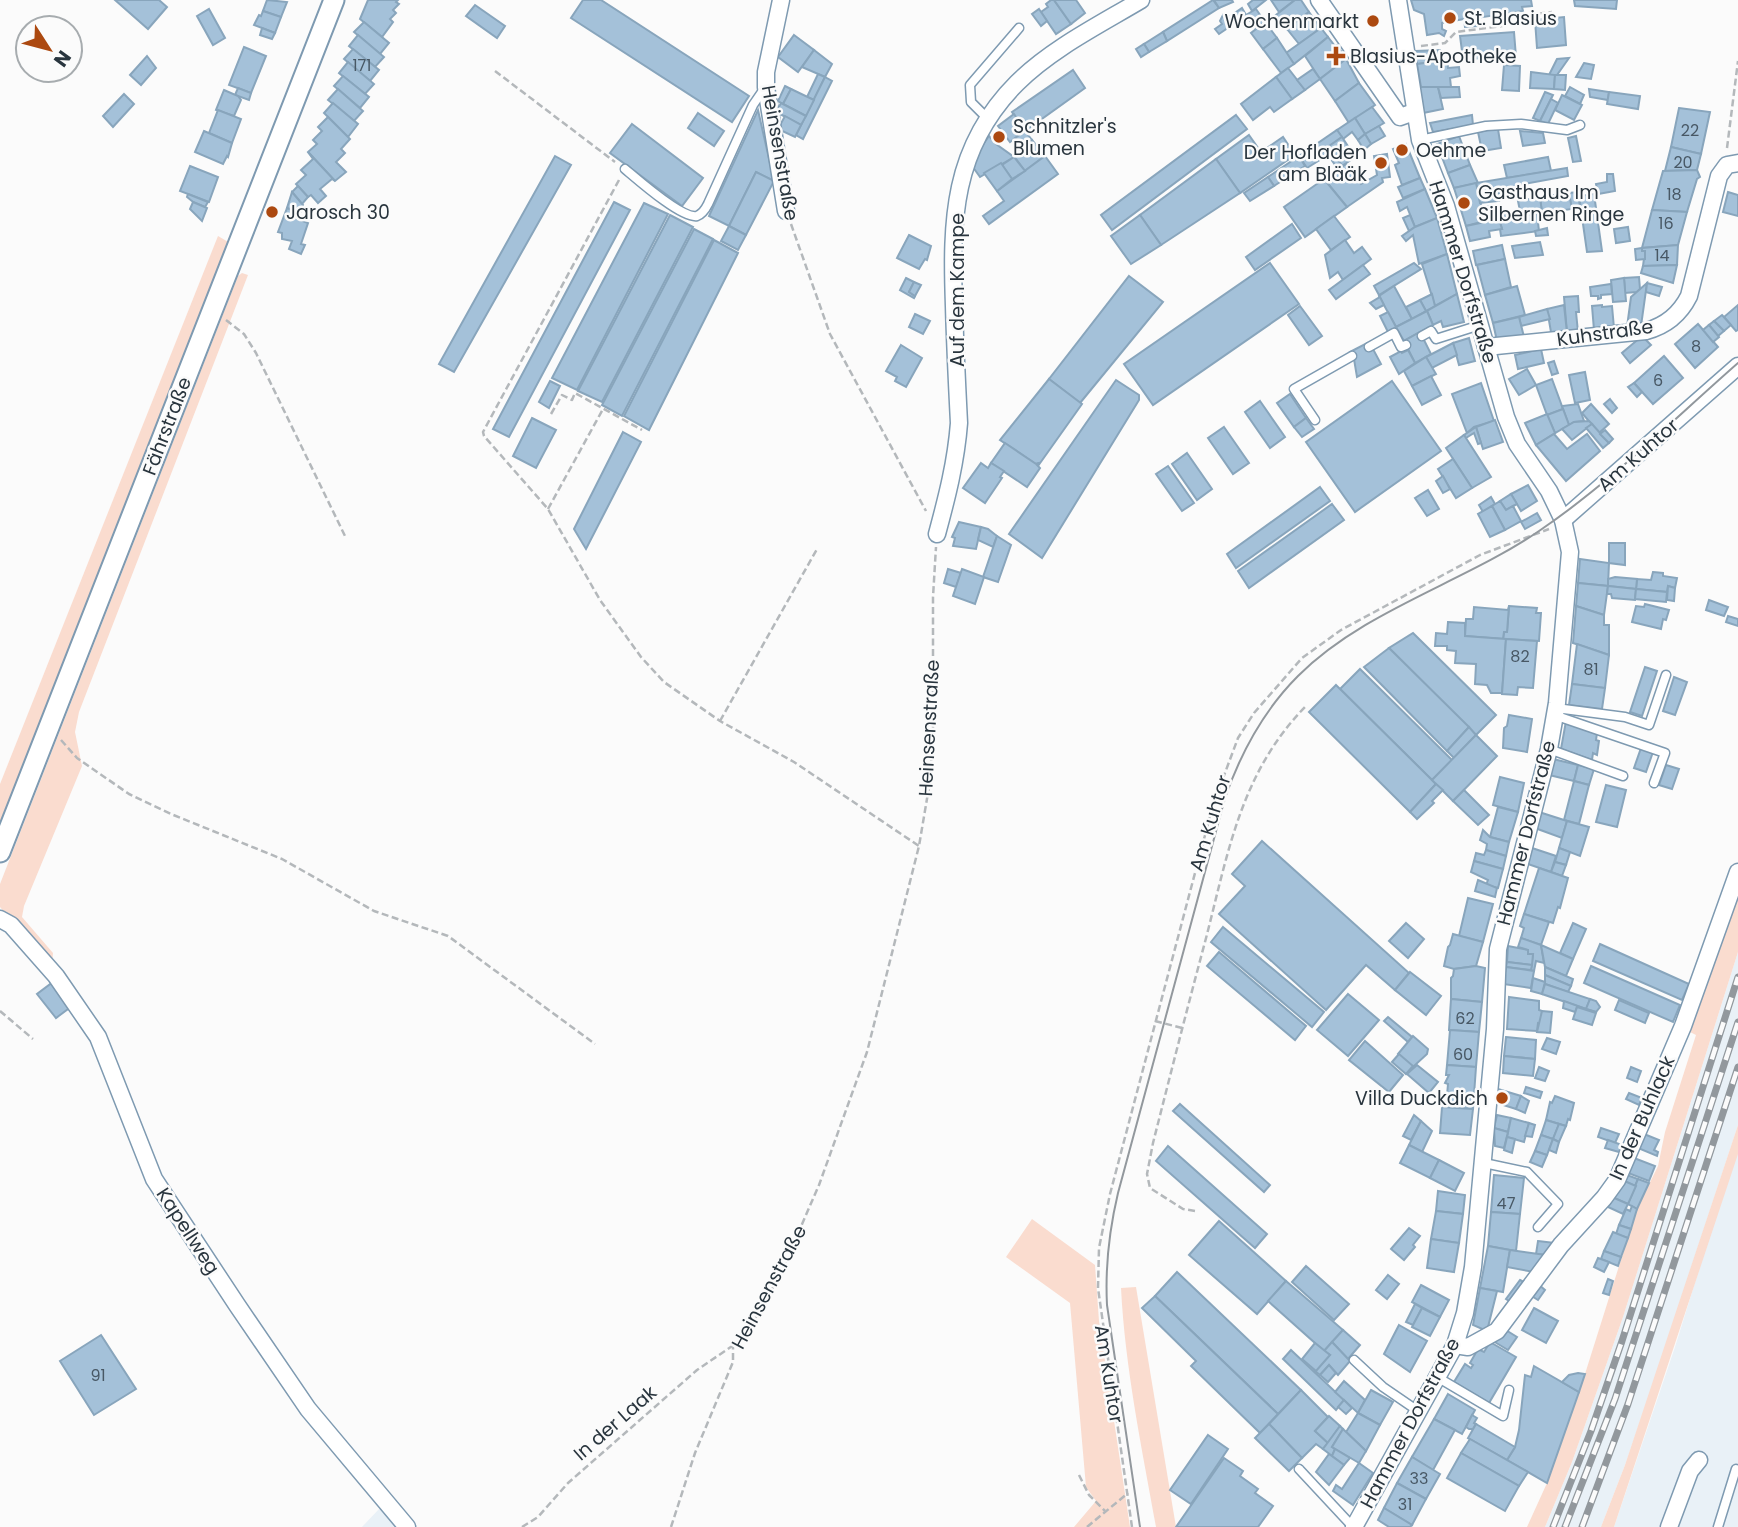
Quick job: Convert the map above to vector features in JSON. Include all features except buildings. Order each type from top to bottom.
[{"type":"street","name":"Fährstraße","points":[[0,852],[334,0]]},
{"type":"street","name":"Heinsenstraße","points":[[781,0],[766,72],[766,87],[786,211]]},
{"type":"street","name":"Auf dem Kampe","points":[[937,534],[952,481],[959,423],[953,229],[965,165],[988,119],[1018,81],[1055,53],[1141,0]]},
{"type":"street","points":[[1318,0],[1400,117],[1414,112]]},
{"type":"street","name":"Hammer Dorfstraße","points":[[1354,1527],[1455,1345],[1465,1313],[1473,1267],[1484,1163],[1495,1029],[1498,949],[1549,749],[1570,552],[1563,520],[1549,491],[1517,444],[1506,418],[1446,206],[1420,140],[1398,0]]},
{"type":"street","name":"Kuhstraße","points":[[1486,347],[1646,331],[1658,328],[1668,321],[1681,309],[1689,296],[1719,176],[1734,164]]},
{"type":"street","name":"Am Kuhtor","points":[[1563,520],[1738,366]]},
{"type":"street","name":"In der Buhlack","points":[[1455,1345],[1468,1347],[1497,1331],[1561,1245],[1617,1180],[1683,1026],[1738,872]]},
{"type":"street","name":"Kapellweg","points":[[0,919],[11,925],[56,976],[98,1037],[154,1179],[237,1305],[308,1409],[407,1527]]},
{"type":"street","points":[[1669,1527],[1690,1471],[1699,1460]]},
{"type":"lane","points":[[988,119],[971,102],[970,85],[1019,28]]},
{"type":"lane","points":[[625,169],[678,210],[697,216],[708,204],[753,105],[766,87]]},
{"type":"lane","points":[[1420,140],[1486,126],[1521,124],[1567,130],[1580,125]]},
{"type":"lane","points":[[1422,336],[1431,331],[1436,339],[1480,325]]},
{"type":"lane","points":[[1370,346],[1394,333],[1401,347],[1406,345]]},
{"type":"lane","points":[[1315,420],[1294,389],[1352,356]]},
{"type":"lane","points":[[1555,712],[1625,717],[1649,725],[1666,675]]},
{"type":"lane","points":[[1555,712],[1665,753],[1654,783]]},
{"type":"lane","points":[[1549,749],[1623,776]]},
{"type":"lane","points":[[1484,1163],[1527,1172],[1558,1204],[1538,1227]]},
{"type":"lane","points":[[1353,1360],[1384,1387],[1418,1411]]},
{"type":"lane","points":[[1437,1377],[1503,1416],[1509,1390]]},
{"type":"lane","points":[[1299,1469],[1354,1527]]},
{"type":"lane","points":[[1718,1527],[1738,1469]]},
{"type":"path","points":[[1405,49],[1445,43],[1456,32],[1525,23],[1535,13],[1552,12]]},
{"type":"path","points":[[1734,164],[1726,154],[1738,61]]},
{"type":"path","points":[[495,71],[625,169],[483,432],[548,509],[600,600],[641,657],[664,682],[720,722],[794,762],[919,846]]},
{"type":"path","name":"Heinsenstraße","points":[[671,1527],[695,1453],[733,1362],[733,1347],[744,1338],[772,1289],[819,1185],[867,1052],[919,846],[930,781],[933,734],[933,597],[937,534],[830,334],[786,211]]},
{"type":"path","points":[[222,317],[244,334],[256,353],[345,536]]},
{"type":"path","points":[[551,414],[562,395],[572,400],[575,393],[642,430]]},
{"type":"path","points":[[548,509],[603,409]]},
{"type":"path","name":"Am Kuhtor","points":[[1132,1527],[1099,1309],[1099,1248],[1110,1194],[1213,805],[1238,738],[1254,713],[1302,658],[1341,630],[1480,555],[1542,533],[1563,520]]},
{"type":"path","points":[[720,722],[817,549]]},
{"type":"path","points":[[1195,1211],[1183,1209],[1150,1188],[1147,1174],[1182,1028],[1244,804],[1271,747],[1306,706]]},
{"type":"path","points":[[58,736],[77,758],[130,794],[171,814],[282,859],[381,914],[448,936],[595,1044]]},
{"type":"path","points":[[0,1011],[33,1040]]},
{"type":"path","points":[[1155,1021],[1182,1028]]},
{"type":"path","name":"In der Laak","points":[[522,1527],[538,1517],[568,1483],[697,1370],[733,1347]]},
{"type":"path","points":[[1079,1475],[1089,1494],[1105,1511]]},
{"type":"path","points":[[1087,1527],[1128,1493]]},
{"type":"shaded area","points":[[218,236],[230,243],[0,823],[0,784]]},
{"type":"shaded area","points":[[242,273],[248,275],[79,712],[75,732],[82,766],[24,906],[22,917],[53,953],[52,967],[0,907],[0,884],[238,276]]},
{"type":"shaded area","points":[[1738,879],[1738,952],[1623,1317],[1572,1462],[1545,1527],[1527,1527],[1547,1483],[1579,1393],[1637,1209],[1658,1166],[1665,1132],[1696,1035],[1684,1029]]},
{"type":"shaded area","points":[[1738,952],[1738,1125],[1657,1371],[1601,1527],[1545,1527],[1572,1462],[1623,1317]]},
{"type":"shaded area","points":[[1738,1125],[1738,1154],[1614,1527],[1601,1527],[1625,1465]]},
{"type":"shaded area","points":[[1738,1144],[1738,1527],[1614,1527],[1675,1347]]},
{"type":"shaded area","points":[[1032,1219],[1095,1265],[1099,1321],[1130,1527],[1074,1527],[1096,1501],[1086,1487],[1070,1303],[1006,1257]]},
{"type":"shaded area","points":[[1136,1287],[1176,1527],[1156,1527],[1135,1408],[1121,1288]]},
{"type":"shaded area","points":[[381,1507],[398,1527],[362,1527]]},
{"type":"tram line","points":[[1140,1527],[1107,1305],[1110,1235],[1118,1193],[1225,798],[1246,748],[1285,689],[1324,653],[1383,615],[1479,566],[1539,531],[1616,472],[1738,363]]},
{"type":"railway","points":[[1553,1527],[1591,1431],[1622,1341],[1738,977]]},
{"type":"railway","points":[[1565,1527],[1615,1399],[1738,1022]]},
{"type":"railway","points":[[1582,1527],[1628,1404],[1738,1067]]},
{"type":"place","name":"St. Blasius","points":[[1450,18]]},
{"type":"place","name":"Wochenmarkt","points":[[1373,21]]},
{"type":"place","name":"Blasius-Apotheke","points":[[1336,56]]},
{"type":"place","name":"Schnitzler's Blumen","points":[[999,137]]},
{"type":"place","name":"Oehme","points":[[1402,150]]},
{"type":"place","name":"Der Hofladen am Blääk","points":[[1381,163]]},
{"type":"place","name":"Gasthaus Im Silbernen Ringe","points":[[1464,203]]},
{"type":"place","name":"Jarosch 30","points":[[272,212]]},
{"type":"place","name":"Villa Duckdich","points":[[1502,1098]]}]
